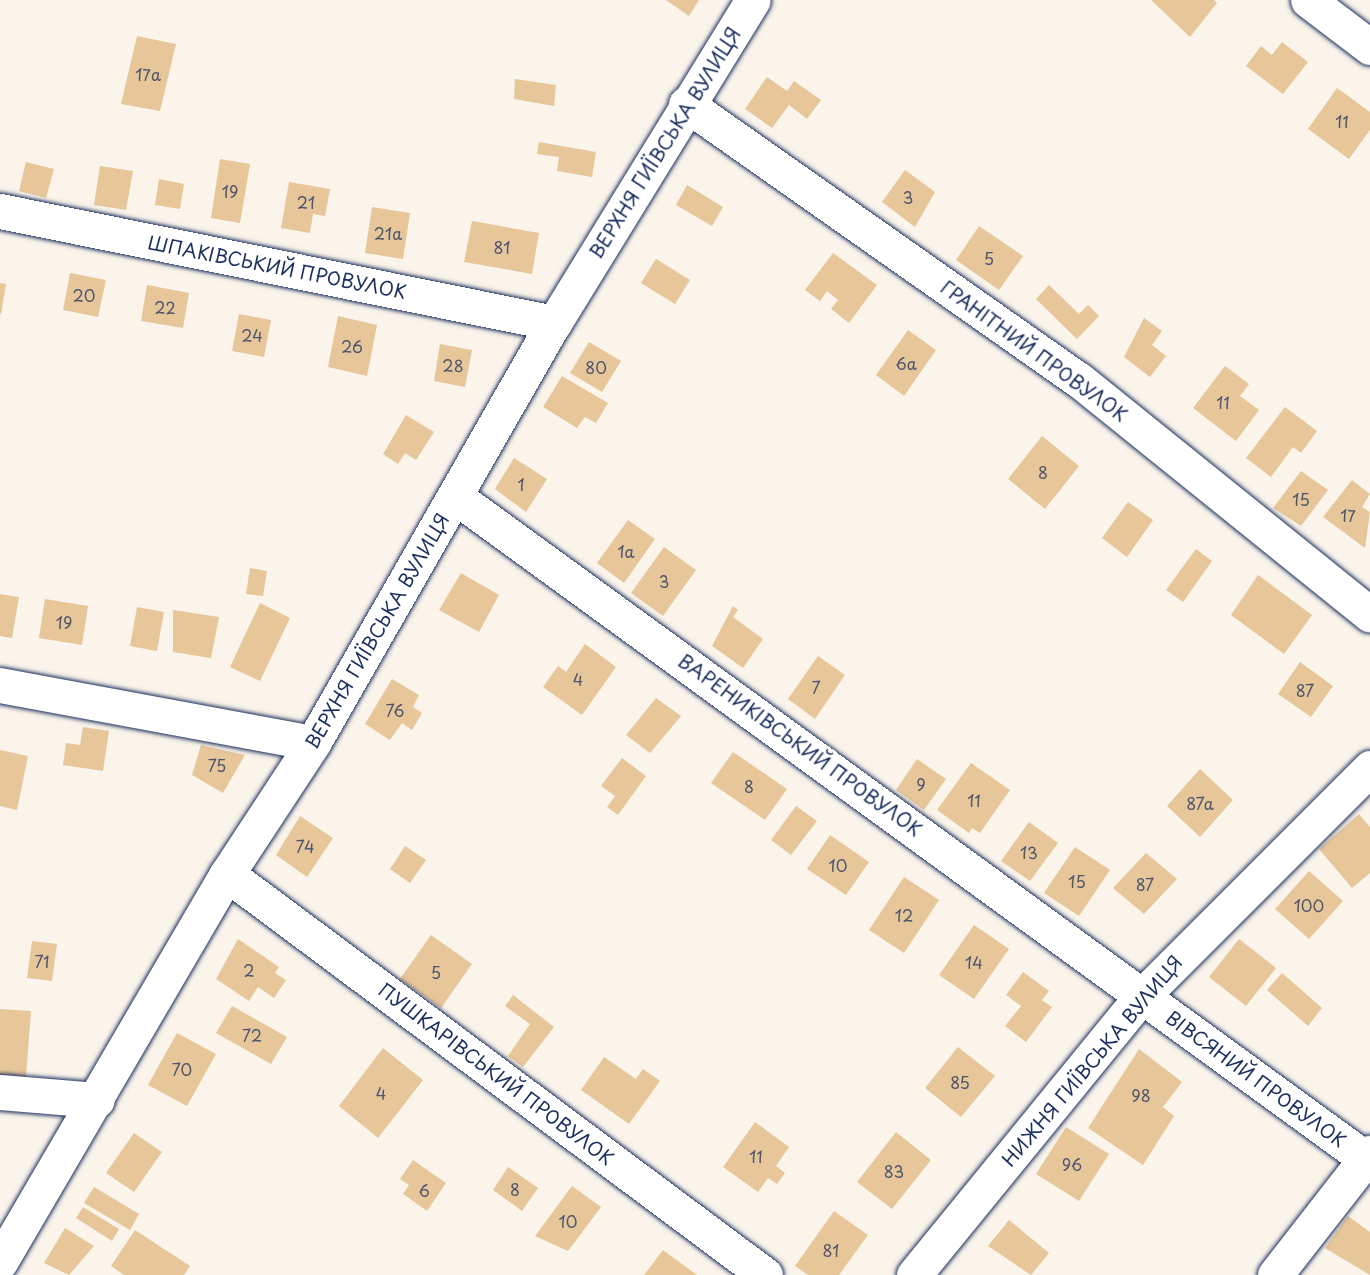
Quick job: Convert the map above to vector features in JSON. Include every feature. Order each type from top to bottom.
[{"type":"street","name":"ВЕРХНЯ ГИЇВСЬКА ВУЛИЦЯ","points":[[0,1262],[227,874],[313,743],[554,323],[686,104],[753,0]]},
{"type":"street","points":[[1308,0],[1370,47]]},
{"type":"street","name":"ГРАНІТНИЙ ПРОВУЛОК","points":[[686,104],[1078,379],[1370,615]]},
{"type":"street","name":"ШПАКІВСЬКИЙ ПРОВУЛОК","points":[[0,211],[554,323]]},
{"type":"street","name":"ВАРЕНИКІВСЬКИЙ ПРОВУЛОК","points":[[456,497],[1142,997]]},
{"type":"street","points":[[0,685],[313,743]]},
{"type":"street","name":"НИЖНЯ ГИЇВСЬКА ВУЛИЦЯ","points":[[914,1275],[1142,997],[1370,768]]},
{"type":"street","name":"ПУШКАРІВСЬКИЙ ПРОВУЛОК","points":[[227,874],[765,1275]]},
{"type":"street","name":"ВІВСЯНИЙ ПРОВУЛОК","points":[[1142,997],[1368,1158]]},
{"type":"street","points":[[0,1092],[97,1100]]},
{"type":"street","points":[[1275,1275],[1368,1158]]},
{"type":"building","points":[[666,0],[699,0],[689,16]]},
{"type":"building","points":[[1151,0],[1214,0],[1217,3],[1190,37]]},
{"type":"building","points":[[137,36],[176,44],[160,111],[121,104]]},
{"type":"building","points":[[1282,42],[1308,62],[1283,94],[1246,66],[1261,46],[1272,55]]},
{"type":"building","points":[[767,77],[787,91],[794,81],[821,100],[807,119],[789,105],[772,128],[745,109]]},
{"type":"building","points":[[515,79],[556,85],[554,106],[514,99]]},
{"type":"building","points":[[1337,88],[1370,112],[1370,130],[1349,159],[1308,129]]},
{"type":"building","points":[[539,142],[596,152],[592,177],[557,171],[559,157],[537,154]]},
{"type":"building","points":[[220,159],[250,164],[240,223],[211,218]]},
{"type":"building","points":[[26,162],[54,169],[46,198],[19,191]]},
{"type":"building","points":[[100,166],[133,171],[126,210],[94,205]]},
{"type":"building","points":[[905,170],[935,192],[915,227],[882,202]]},
{"type":"building","points":[[159,179],[184,184],[180,209],[155,205]]},
{"type":"building","points":[[289,182],[330,189],[325,216],[313,214],[310,233],[281,228]]},
{"type":"building","points":[[687,185],[723,207],[712,226],[676,205]]},
{"type":"building","points":[[372,207],[410,213],[403,259],[365,253]]},
{"type":"building","points":[[472,221],[539,233],[532,274],[464,262]]},
{"type":"building","points":[[979,226],[1023,256],[999,290],[956,260]]},
{"type":"building","points":[[833,253],[877,285],[849,323],[831,309],[838,300],[827,291],[820,301],[805,290]]},
{"type":"building","points":[[656,259],[690,280],[675,304],[641,283]]},
{"type":"building","points":[[70,273],[106,280],[98,317],[63,310]]},
{"type":"building","points":[[0,283],[6,284],[1,314],[0,314]]},
{"type":"building","points":[[147,285],[189,293],[183,328],[141,321]]},
{"type":"building","points":[[1049,285],[1079,314],[1088,305],[1099,316],[1077,339],[1036,299]]},
{"type":"building","points":[[239,314],[271,320],[264,357],[232,351]]},
{"type":"building","points":[[338,316],[377,325],[367,376],[328,367]]},
{"type":"building","points":[[1144,318],[1162,331],[1152,345],[1166,356],[1150,377],[1124,357]]},
{"type":"building","points":[[908,330],[936,350],[904,396],[876,375]]},
{"type":"building","points":[[589,342],[621,361],[602,392],[570,373]]},
{"type":"building","points":[[440,344],[472,350],[465,387],[434,381]]},
{"type":"building","points":[[1225,366],[1249,384],[1240,396],[1259,410],[1236,441],[1193,408]]},
{"type":"building","points":[[562,376],[608,403],[596,423],[585,417],[577,428],[543,407]]},
{"type":"building","points":[[1285,407],[1317,431],[1301,453],[1293,447],[1271,477],[1246,458]]},
{"type":"building","points":[[406,415],[434,432],[416,460],[405,453],[398,464],[383,454]]},
{"type":"building","points":[[1042,436],[1079,466],[1045,509],[1008,479]]},
{"type":"building","points":[[514,458],[547,479],[526,512],[495,489]]},
{"type":"building","points":[[1301,471],[1328,490],[1301,526],[1273,508]]},
{"type":"building","points":[[1352,480],[1370,494],[1362,507],[1370,512],[1365,548],[1323,517]]},
{"type":"building","points":[[1128,502],[1153,520],[1127,557],[1102,538]]},
{"type":"building","points":[[628,520],[655,539],[624,583],[597,563]]},
{"type":"building","points":[[664,547],[696,570],[663,616],[631,593]]},
{"type":"building","points":[[1196,549],[1212,561],[1183,602],[1166,590]]},
{"type":"building","points":[[250,568],[267,571],[263,596],[246,594]]},
{"type":"building","points":[[461,573],[499,595],[479,632],[439,610]]},
{"type":"building","points":[[1258,575],[1312,615],[1284,654],[1231,615]]},
{"type":"building","points":[[0,594],[19,597],[12,638],[0,636]]},
{"type":"building","points":[[45,599],[88,606],[82,645],[39,638]]},
{"type":"building","points":[[260,603],[290,618],[260,681],[230,667]]},
{"type":"building","points":[[733,606],[738,610],[733,617],[763,639],[743,668],[712,646]]},
{"type":"building","points":[[137,607],[164,612],[157,651],[130,646]]},
{"type":"building","points":[[173,610],[219,617],[211,658],[173,652]]},
{"type":"building","points":[[585,644],[616,667],[582,715],[543,687],[558,666],[566,672]]},
{"type":"building","points":[[818,656],[845,675],[815,719],[788,699]]},
{"type":"building","points":[[1300,662],[1333,686],[1311,717],[1278,694]]},
{"type":"building","points":[[392,679],[419,695],[413,707],[422,713],[412,730],[402,723],[390,740],[365,724]]},
{"type":"building","points":[[656,698],[681,716],[650,753],[626,735]]},
{"type":"building","points":[[83,727],[109,731],[103,771],[63,765],[66,743],[80,745]]},
{"type":"building","points":[[201,745],[245,755],[223,793],[192,775]]},
{"type":"building","points":[[0,750],[28,756],[17,810],[0,806]]},
{"type":"building","points":[[733,752],[787,789],[765,820],[711,783]]},
{"type":"building","points":[[622,758],[646,776],[618,815],[607,807],[615,796],[601,786]]},
{"type":"building","points":[[917,759],[946,779],[924,810],[896,790]]},
{"type":"building","points":[[971,763],[1010,790],[980,833],[972,828],[969,833],[937,810]]},
{"type":"building","points":[[1200,769],[1233,800],[1200,837],[1167,806]]},
{"type":"building","points":[[796,806],[817,821],[791,855],[771,840]]},
{"type":"building","points":[[1359,814],[1370,827],[1370,873],[1352,888],[1319,849]]},
{"type":"building","points":[[300,816],[333,838],[307,877],[276,855]]},
{"type":"building","points":[[1029,822],[1058,843],[1030,881],[1001,861]]},
{"type":"building","points":[[830,835],[869,862],[846,895],[807,869]]},
{"type":"building","points":[[405,846],[426,860],[410,883],[390,869]]},
{"type":"building","points":[[1075,847],[1110,870],[1079,916],[1044,893]]},
{"type":"building","points":[[1146,853],[1177,879],[1144,914],[1113,888]]},
{"type":"building","points":[[1309,871],[1343,901],[1309,939],[1275,909]]},
{"type":"building","points":[[904,877],[939,900],[904,953],[869,930]]},
{"type":"building","points":[[974,925],[1009,949],[974,999],[939,975]]},
{"type":"building","points":[[431,935],[472,964],[441,1008],[400,979]]},
{"type":"building","points":[[238,939],[279,967],[275,973],[286,980],[274,998],[258,987],[249,1001],[216,979]]},
{"type":"building","points":[[1239,939],[1276,968],[1246,1006],[1209,977]]},
{"type":"building","points":[[32,941],[57,944],[52,981],[27,978]]},
{"type":"building","points":[[1023,972],[1049,991],[1042,1000],[1052,1007],[1026,1042],[1005,1026],[1021,1006],[1006,995]]},
{"type":"building","points":[[1282,973],[1322,1008],[1308,1026],[1267,990]]},
{"type":"building","points":[[513,995],[554,1027],[523,1067],[508,1056],[530,1024],[505,1006]]},
{"type":"building","points":[[232,1006],[287,1037],[271,1064],[216,1033]]},
{"type":"building","points":[[0,1009],[31,1011],[26,1077],[0,1075]]},
{"type":"building","points":[[177,1033],[216,1054],[187,1106],[148,1085]]},
{"type":"building","points":[[958,1047],[995,1076],[961,1117],[925,1088]]},
{"type":"building","points":[[383,1048],[423,1080],[378,1138],[339,1106]]},
{"type":"building","points":[[1139,1049],[1182,1082],[1163,1107],[1174,1116],[1143,1165],[1088,1128]]},
{"type":"building","points":[[604,1057],[636,1079],[643,1069],[660,1081],[629,1124],[581,1090]]},
{"type":"building","points":[[755,1122],[789,1147],[776,1166],[785,1173],[777,1184],[768,1178],[758,1192],[723,1167]]},
{"type":"building","points":[[1066,1127],[1109,1154],[1079,1201],[1036,1174]]},
{"type":"building","points":[[896,1132],[931,1160],[892,1209],[857,1182]]},
{"type":"building","points":[[134,1133],[162,1152],[134,1192],[106,1173]]},
{"type":"building","points":[[413,1160],[446,1183],[427,1211],[403,1194],[409,1185],[400,1179]]},
{"type":"building","points":[[508,1167],[538,1188],[522,1211],[493,1190]]},
{"type":"building","points":[[572,1186],[601,1207],[568,1251],[535,1236]]},
{"type":"building","points":[[94,1187],[139,1214],[130,1230],[84,1203]]},
{"type":"building","points":[[83,1207],[119,1229],[112,1241],[76,1218]]},
{"type":"building","points":[[834,1211],[868,1235],[839,1275],[808,1275],[795,1266]]},
{"type":"building","points":[[1348,1216],[1370,1232],[1370,1275],[1325,1248]]},
{"type":"building","points":[[1009,1220],[1049,1253],[1031,1275],[988,1246]]},
{"type":"building","points":[[65,1228],[94,1246],[69,1275],[44,1263]]},
{"type":"building","points":[[135,1230],[190,1266],[184,1275],[124,1275],[111,1266]]},
{"type":"building","points":[[663,1250],[697,1275],[644,1275]]}]
